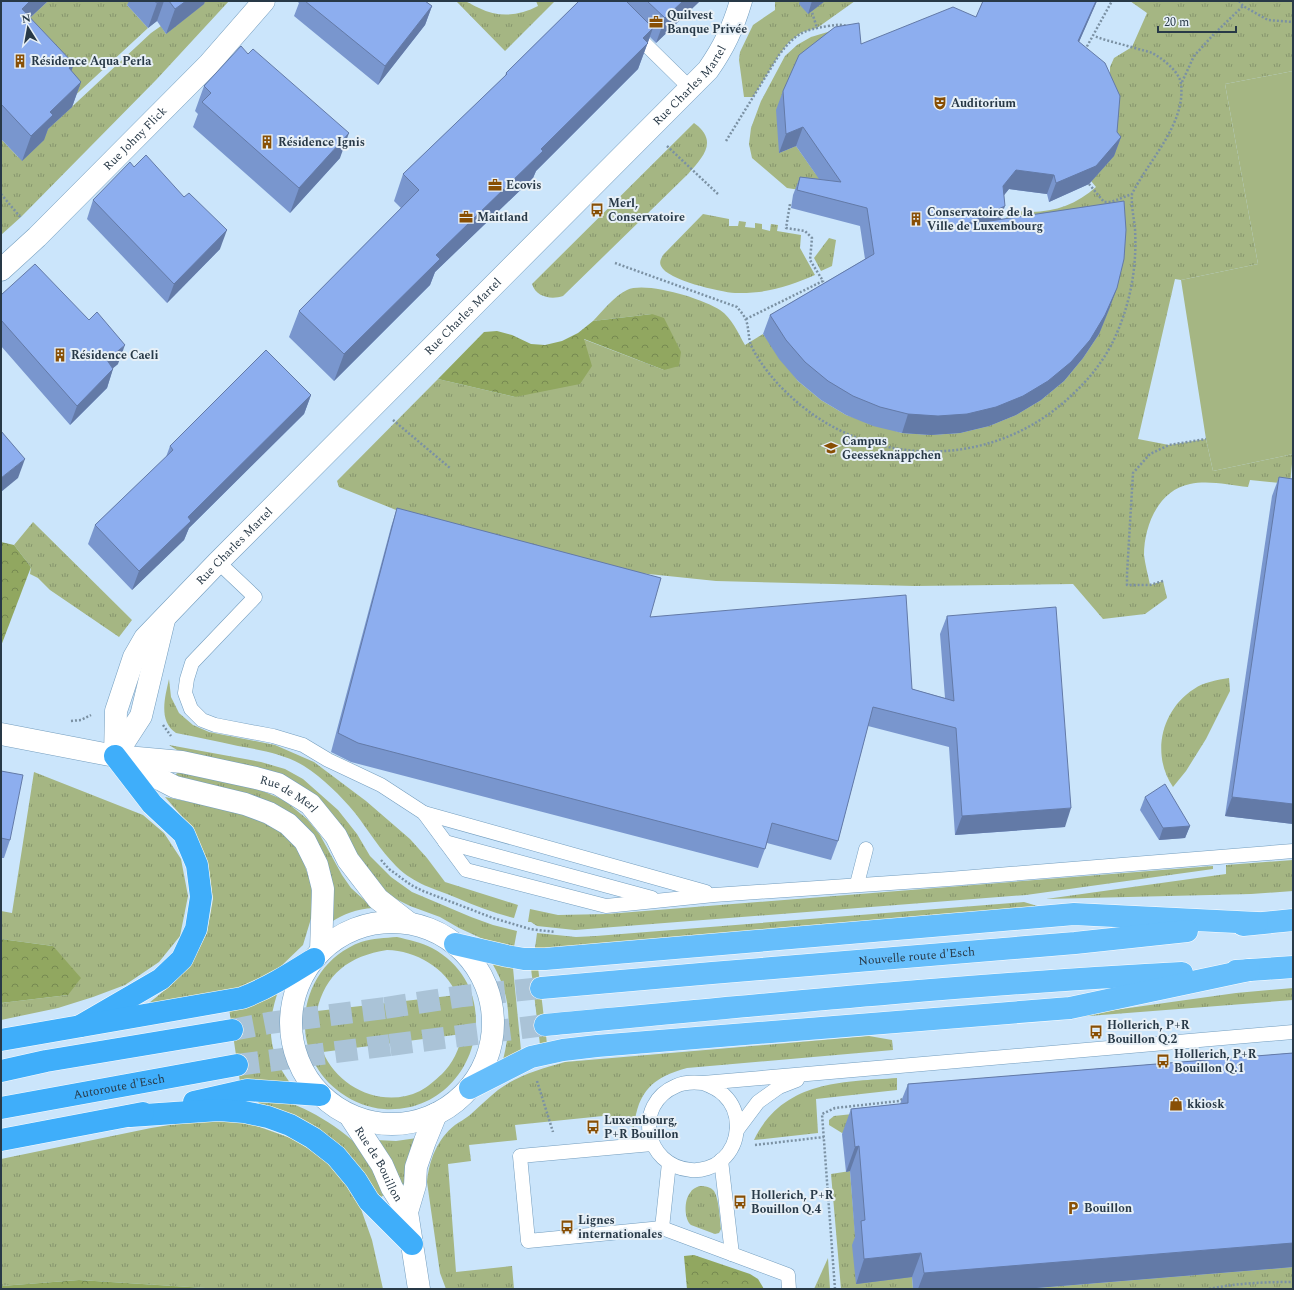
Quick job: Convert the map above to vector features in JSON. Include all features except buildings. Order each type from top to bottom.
[{"type":"highway","points":[[80,1026],[161,979],[182,959],[196,929],[201,897],[197,864],[184,834],[152,804],[115,756]]},
{"type":"highway","points":[[454,944],[524,959],[546,959],[1074,914],[1257,923]]},
{"type":"highway","name":"Nouvelle route d'Esch","points":[[541,988],[1075,943],[1293,920]]},
{"type":"highway","points":[[1,1040],[242,998],[284,979],[318,955]]},
{"type":"highway","points":[[545,1025],[1063,979],[1293,967]]},
{"type":"highway","points":[[470,1088],[531,1057],[563,1050],[1070,1008],[1250,970]]},
{"type":"highway","points":[[1,1071],[46,1061],[232,1030]]},
{"type":"highway","name":"Autoroute d'Esch","points":[[1,1108],[237,1064]]},
{"type":"highway","points":[[1,1140],[130,1116],[247,1090],[320,1095]]},
{"type":"highway","points":[[130,1116],[218,1110],[244,1112],[268,1117],[290,1125],[313,1138],[336,1156],[356,1180],[369,1201],[412,1244]]},
{"type":"street","name":"Rue Johny Flick","points":[[1,270],[37,238],[209,64],[264,1]]},
{"type":"street","name":"Rue Charles Martel","points":[[115,756],[140,716],[164,619],[218,562],[708,70],[723,47],[735,21],[741,1]]},
{"type":"street","name":"Rue de Merl","points":[[1,734],[115,756],[182,762],[278,784],[310,804],[336,836],[348,860],[378,899],[409,924]]},
{"type":"street","name":"Rue de Merl","points":[[115,756],[175,787],[245,804],[268,813],[288,824],[305,841],[318,865],[323,889],[318,955]]},
{"type":"street","points":[[390,922],[409,924],[440,934],[454,944],[468,956],[478,970],[486,986],[492,1004],[492,1040],[488,1057],[470,1088],[454,1103],[436,1114],[416,1122],[393,1124],[372,1123],[350,1116],[334,1107],[320,1095],[306,1078],[297,1059],[292,1038],[290,1018],[294,996],[302,976],[318,955],[336,939],[353,930],[371,924],[390,922]]},
{"type":"street","name":"Rue de Bouillon","points":[[407,1212],[415,1185],[416,1167],[436,1114]]},
{"type":"street","name":"Rue de Bouillon","points":[[350,1116],[382,1165],[392,1188],[407,1212],[419,1289]]},
{"type":"lane","points":[[623,23],[690,88]]},
{"type":"lane","points":[[218,562],[255,597],[192,663],[186,679],[185,693],[191,709],[202,720],[215,725],[273,736],[303,745],[328,760],[381,785],[424,813],[714,895]]},
{"type":"lane","points":[[424,813],[466,870],[606,906],[714,895],[857,884],[949,879],[1293,851]]},
{"type":"lane","points":[[445,842],[660,901]]},
{"type":"lane","points":[[857,884],[866,849]]},
{"type":"lane","points":[[703,1083],[714,1087],[724,1095],[732,1105],[736,1117],[737,1130],[734,1143],[729,1153],[709,1168],[696,1170],[682,1169],[669,1163],[659,1154],[652,1144],[649,1130],[650,1117],[655,1104],[664,1093],[676,1086],[689,1082],[703,1083],[1293,1032]]},
{"type":"lane","points":[[737,1130],[758,1102],[779,1087],[811,1074]]},
{"type":"lane","points":[[652,1144],[520,1156],[528,1241],[662,1228],[788,1275],[790,1289]]},
{"type":"lane","points":[[721,1160],[732,1254]]},
{"type":"lane","points":[[662,1228],[669,1163]]},
{"type":"path","points":[[1083,54],[1112,1]]},
{"type":"path","points":[[1239,1],[1243,6],[1268,20],[1293,22]]},
{"type":"path","points":[[810,6],[817,28]]},
{"type":"path","points":[[615,263],[737,307],[746,318],[751,346],[766,370],[784,391],[805,409],[828,425],[860,440],[880,446],[908,451],[936,452],[964,450],[991,443],[1017,433],[1042,420],[1064,403],[1084,383],[1101,361],[1116,337],[1126,311],[1133,284],[1136,256],[1135,228],[1131,202],[1132,194],[1170,132],[1180,100],[1181,82],[1194,56],[1243,6]]},
{"type":"path","points":[[726,140],[779,55],[789,42],[802,32],[817,28],[841,24],[849,27]]},
{"type":"path","points":[[1094,36],[1152,53],[1164,60],[1174,70],[1181,82]]},
{"type":"path","points":[[649,129],[719,195]]},
{"type":"path","points":[[1089,184],[1104,202],[1111,202],[1132,194]]},
{"type":"path","points":[[1,194],[37,238]]},
{"type":"path","points":[[746,318],[823,282],[810,260],[812,238],[805,231],[786,228],[790,204]]},
{"type":"path","points":[[375,404],[450,468]]},
{"type":"path","points":[[1163,581],[1150,585],[1127,585],[1134,473],[1150,454],[1169,445],[1206,439]]},
{"type":"path","points":[[835,1289],[822,1114],[835,1108],[899,1101],[905,1097]]},
{"type":"path","points":[[734,1143],[753,1145],[824,1137]]},
{"type":"path","points":[[1209,1289],[1229,1285],[1266,1282],[1293,1282]]},
{"type":"green space","points":[[48,1],[132,1],[127,5],[148,28],[68,102],[13,34]]},
{"type":"green space","points":[[202,1],[229,1],[156,80],[21,217],[1,235],[1,139],[18,157],[151,33],[161,26],[166,34]]},
{"type":"green space","points":[[456,1],[467,2],[494,13],[516,14],[538,6],[536,1],[555,1],[505,51]]},
{"type":"green space","points":[[775,1],[855,1],[817,28],[802,32],[789,42],[779,55],[753,97],[744,97],[739,60],[740,52],[753,25],[775,10]]},
{"type":"green space","points":[[1130,1],[1293,1],[1293,71],[1225,84],[1258,264],[1181,280],[1175,279],[1138,439],[1169,445],[1206,439],[1213,471],[1293,454],[1290,484],[1250,480],[1248,487],[1204,482],[1190,484],[1170,493],[1155,510],[1150,521],[1144,555],[1150,585],[1163,581],[1167,598],[1145,614],[1103,619],[1073,584],[915,586],[716,581],[639,573],[406,514],[339,487],[337,481],[438,379],[515,397],[583,339],[664,370],[652,314],[593,321],[622,292],[636,288],[660,289],[674,292],[701,301],[720,310],[731,321],[745,345],[763,334],[798,381],[821,400],[846,415],[902,433],[931,435],[960,433],[989,426],[1016,415],[1041,400],[1064,381],[1083,358],[1099,334],[999,228],[1012,210],[1035,212],[1057,209],[1077,200],[1096,187],[1091,181],[1110,76],[1110,67],[1114,58],[1132,47],[1147,13]]},
{"type":"green space","points":[[831,31],[779,153],[796,146],[815,173],[845,197],[787,188],[752,158],[749,144],[751,128],[761,101],[785,56],[797,45],[811,37]]},
{"type":"green space","points":[[1293,71],[1293,454],[1213,471],[1206,439],[1181,280],[1258,264],[1225,84]]},
{"type":"green space","points":[[694,123],[706,136],[707,143],[703,155],[688,174],[563,296],[554,298],[540,295],[532,284]]},
{"type":"green space","points":[[703,214],[729,219],[729,226],[738,226],[739,221],[746,222],[745,227],[755,228],[755,223],[762,224],[762,229],[770,231],[771,224],[778,225],[777,231],[801,235],[800,248],[815,275],[774,289],[741,293],[707,288],[673,276],[665,271],[661,266],[660,262],[663,255]]},
{"type":"green space","points":[[829,238],[836,240],[832,266],[821,271],[814,258]]},
{"type":"green space","points":[[652,314],[664,318],[681,352],[679,366],[664,370],[584,339],[592,366],[580,384],[515,397],[438,379],[484,332],[497,331],[512,335],[531,344],[545,345],[562,341],[578,333],[593,321]]},
{"type":"green space","points":[[33,522],[132,620],[119,637],[50,590],[38,578],[30,574],[31,567],[14,545]]},
{"type":"green space","points":[[1,542],[14,545],[31,567],[1,646]]},
{"type":"green space","points":[[1229,678],[1230,691],[1206,739],[1186,771],[1173,787],[1166,774],[1162,761],[1161,747],[1167,721],[1183,698],[1194,689],[1206,683]]},
{"type":"green space","points":[[169,679],[171,697],[179,713],[193,725],[209,732],[275,745],[314,762],[366,801],[410,839],[445,882],[518,905],[514,918],[478,907],[410,878],[390,860],[355,813],[338,794],[318,776],[297,762],[281,755],[176,733],[170,728],[167,722],[164,708]]},
{"type":"green space","points":[[169,745],[261,762],[285,769],[303,779],[338,810],[357,834],[370,856],[391,877],[412,892],[471,917],[493,925],[517,931],[514,947],[504,946],[483,939],[440,917],[410,906],[381,889],[330,814],[185,755]]},
{"type":"green space","points":[[34,772],[143,815],[164,833],[181,859],[188,896],[180,936],[159,962],[125,985],[58,1008],[1,1020],[1,1003],[68,995],[53,946],[1,939],[1,911],[12,913]]},
{"type":"green space","points":[[179,772],[260,790],[284,800],[307,819],[320,835],[342,875],[351,888],[373,908],[350,912],[330,923],[318,845],[176,777],[176,774]]},
{"type":"green space","points":[[165,797],[240,812],[272,825],[291,840],[302,858],[311,883],[313,912],[303,945],[278,969],[243,989],[144,1007],[170,986],[191,964],[207,933],[213,899],[208,863],[193,829]]},
{"type":"green space","points":[[1293,860],[1293,891],[1251,894],[1046,899],[1226,874],[1226,865]]},
{"type":"green space","points":[[1213,866],[1213,869],[1026,895],[575,930],[537,926],[531,922],[528,922],[530,909],[558,915],[607,914]]},
{"type":"green space","points":[[1024,902],[1044,908],[561,948],[535,948],[537,933],[576,937],[596,936]]},
{"type":"green space","points":[[397,937],[432,948],[457,968],[471,992],[476,1019],[472,1047],[460,1072],[441,1092],[415,1106],[384,1109],[367,1106],[351,1099],[341,1093],[323,1076],[311,1056],[306,1034],[306,1012],[311,990],[323,970],[339,954],[361,942]],"holes":[[[387,950],[398,951],[419,957],[428,962],[445,976],[457,995],[317,1011],[326,987],[341,969],[350,962],[361,957]],[[462,1034],[457,1051],[452,1061],[442,1074],[426,1088],[420,1091],[406,1096],[391,1098],[363,1092],[351,1085],[339,1076],[330,1065],[323,1052]]]},
{"type":"green space","points":[[1,939],[53,946],[81,978],[68,995],[1,1003]]},
{"type":"green space","points":[[492,963],[513,968],[521,1050],[503,1060],[508,1034],[508,1010],[503,987]]},
{"type":"green space","points":[[538,967],[547,1044],[540,1045],[531,968]]},
{"type":"green space","points":[[1293,988],[1293,1000],[1050,1019],[1236,993]]},
{"type":"green space","points":[[279,989],[274,1005],[271,1023],[273,1049],[284,1075],[291,1084],[279,1081],[240,1082],[229,1008]]},
{"type":"green space","points":[[869,1036],[892,1040],[893,1050],[687,1068],[665,1076],[649,1087],[639,1104],[634,1127],[603,1116],[515,1125],[517,1140],[469,1145],[471,1161],[448,1164],[456,1272],[512,1266],[514,1289],[446,1289],[440,1273],[427,1182],[432,1158],[443,1137],[455,1125],[470,1115],[494,1093],[514,1080],[547,1067],[565,1062]]},
{"type":"green space","points":[[897,1078],[897,1090],[816,1099],[818,1133],[754,1140],[766,1121],[781,1106],[797,1096],[815,1088],[855,1081]]},
{"type":"green space","points":[[258,1101],[283,1101],[304,1109],[329,1122],[360,1148],[366,1156],[384,1195],[381,1197],[378,1196],[259,1104]]},
{"type":"green space","points":[[899,1109],[842,1133],[829,1125],[829,1120],[834,1116]]},
{"type":"green space","points":[[219,1117],[254,1125],[296,1140],[335,1168],[356,1195],[372,1240],[383,1289],[221,1289],[79,1280],[1,1286],[1,1159],[151,1128]]},
{"type":"green space","points":[[417,1138],[404,1187],[376,1140],[396,1141]]},
{"type":"green space","points":[[850,1171],[856,1245],[912,1277],[913,1289],[841,1289],[831,1174]]},
{"type":"green space","points":[[700,1186],[711,1189],[716,1195],[721,1229],[719,1233],[715,1234],[691,1225],[687,1218],[686,1205],[688,1196],[693,1189]]},
{"type":"green space","points":[[694,1255],[750,1274],[758,1279],[764,1289],[687,1289],[684,1256]]},
{"type":"green space","points":[[828,1258],[830,1289],[814,1289]]},
{"type":"green space","points":[[1293,1267],[1293,1289],[1024,1289]]},
{"type":"green space","points":[[79,1280],[221,1289],[1,1289],[1,1286]]},
{"type":"tunnel","points":[[385,1008],[463,996],[541,988]]},
{"type":"tunnel","points":[[232,1030],[269,1023],[385,1008]]},
{"type":"tunnel","points":[[390,1045],[545,1025]]},
{"type":"tunnel","points":[[237,1065],[390,1045]]},
{"type":"place","name":"Quilvest Banque Privée","points":[[656,22]]},
{"type":"place","name":"Résidence Aqua Perla","points":[[20,61]]},
{"type":"place","name":"Auditorium","points":[[940,103]]},
{"type":"place","name":"Résidence Ignis","points":[[267,142]]},
{"type":"place","name":"Ecovis","points":[[495,185]]},
{"type":"place","name":"Merl, Conservatoire","points":[[597,210]]},
{"type":"place","name":"Maitland","points":[[466,217]]},
{"type":"place","name":"Conservatoire de la Ville de Luxembourg","points":[[916,219]]},
{"type":"place","name":"Résidence Caeli","points":[[60,355]]},
{"type":"place","name":"Campus Geesseknäppchen","points":[[831,448]]},
{"type":"place","name":"Hollerich, P+R Bouillon Q.2","points":[[1096,1032]]},
{"type":"place","name":"Hollerich, P+R Bouillon Q.1","points":[[1163,1061]]},
{"type":"place","name":"kkiosk","points":[[1176,1104]]},
{"type":"place","name":"Luxembourg, P+R Bouillon","points":[[593,1127]]},
{"type":"place","name":"Hollerich, P+R Bouillon Q.4","points":[[740,1202]]},
{"type":"place","name":"Bouillon","points":[[1073,1208]]},
{"type":"place","name":"Lignes internationales","points":[[567,1227]]}]
